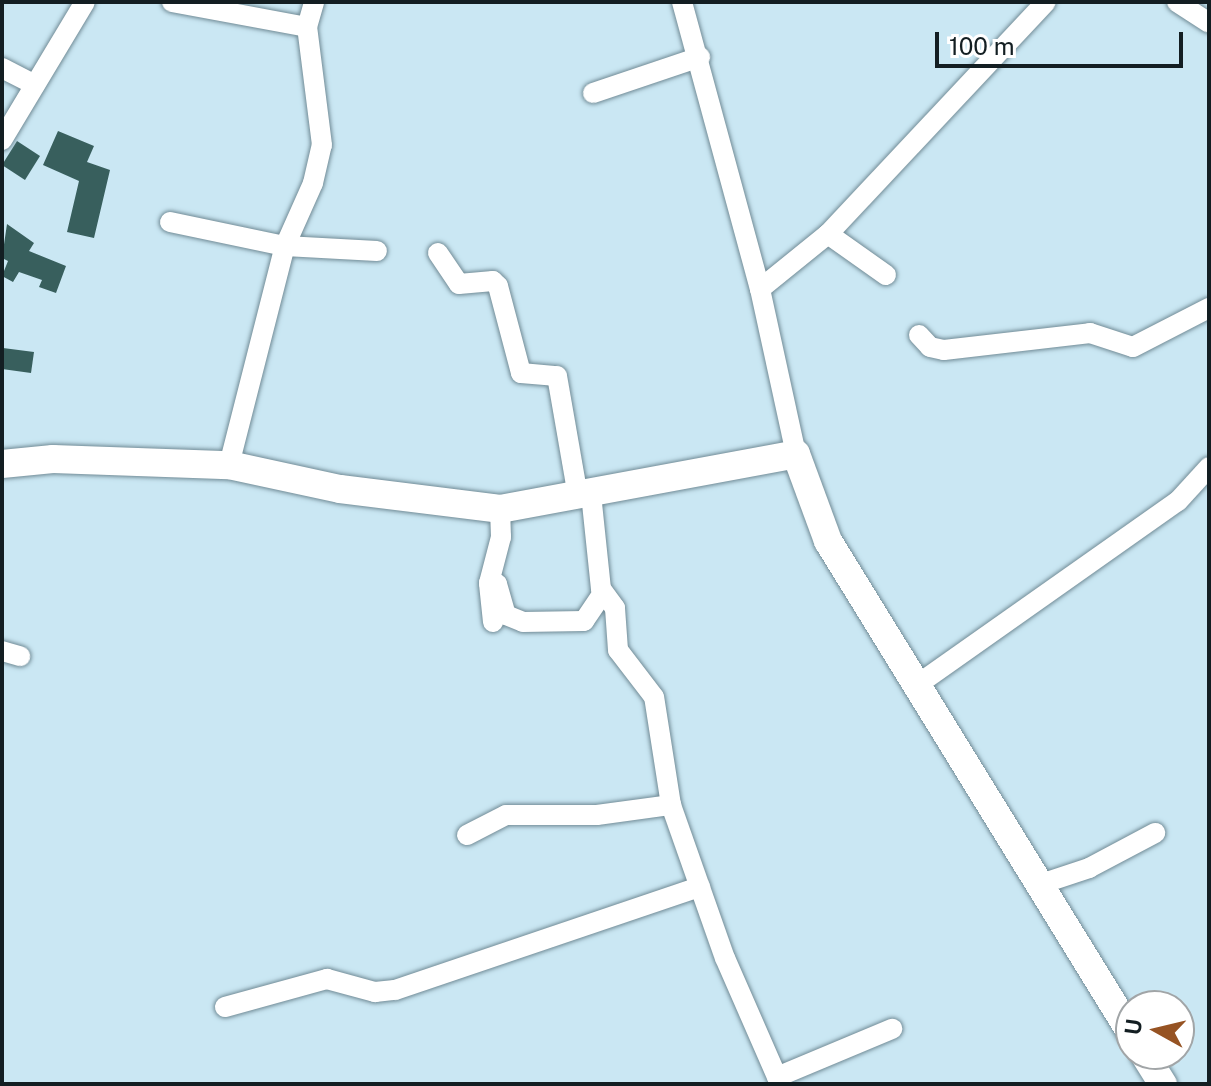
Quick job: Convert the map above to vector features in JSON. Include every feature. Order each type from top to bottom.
[{"type":"street","points":[[2,140],[85,2]]},
{"type":"street","points":[[172,2],[307,27]]},
{"type":"street","points":[[229,465],[285,246],[313,183],[322,145],[307,27],[314,2]]},
{"type":"street","points":[[682,2],[700,57],[760,289],[796,454],[828,541],[1115,1008]]},
{"type":"street","points":[[760,289],[828,234],[1046,2]]},
{"type":"street","points":[[1177,2],[1209,23]]},
{"type":"street","points":[[593,93],[700,57]]},
{"type":"street","points":[[2,68],[35,85]]},
{"type":"street","points":[[170,222],[285,246],[377,251]]},
{"type":"street","points":[[828,234],[886,275]]},
{"type":"street","points":[[438,253],[459,284],[493,281],[498,286],[521,373],[557,376],[585,495],[603,593],[615,608],[624,662],[654,697],[671,805],[725,958],[779,1080],[892,1029]]},
{"type":"street","points":[[919,335],[930,347],[944,350],[1090,333],[1133,347],[1209,308]]},
{"type":"street","points":[[2,464],[53,459],[229,465],[355,491],[500,509],[796,454]]},
{"type":"street","points":[[917,685],[1178,501],[1209,467]]},
{"type":"street","points":[[493,622],[489,583],[501,537],[500,509]]},
{"type":"street","points":[[489,583],[497,584],[506,615],[523,622],[584,621],[603,593]]},
{"type":"street","points":[[467,835],[506,815],[597,815],[671,805]]},
{"type":"street","points":[[1038,885],[1089,868],[1155,833]]},
{"type":"street","points":[[225,1007],[327,979],[375,992],[395,990],[700,887]]},
{"type":"building","points":[[58,131],[94,146],[87,162],[110,170],[94,238],[67,232],[79,181],[43,165]]},
{"type":"building","points":[[17,141],[40,156],[25,180],[2,165]]},
{"type":"building","points":[[7,224],[34,243],[29,251],[66,266],[56,293],[39,287],[42,280],[19,272],[13,282],[2,276],[8,261],[2,258]]},
{"type":"building","points":[[3,348],[34,352],[31,373],[2,369]]}]
